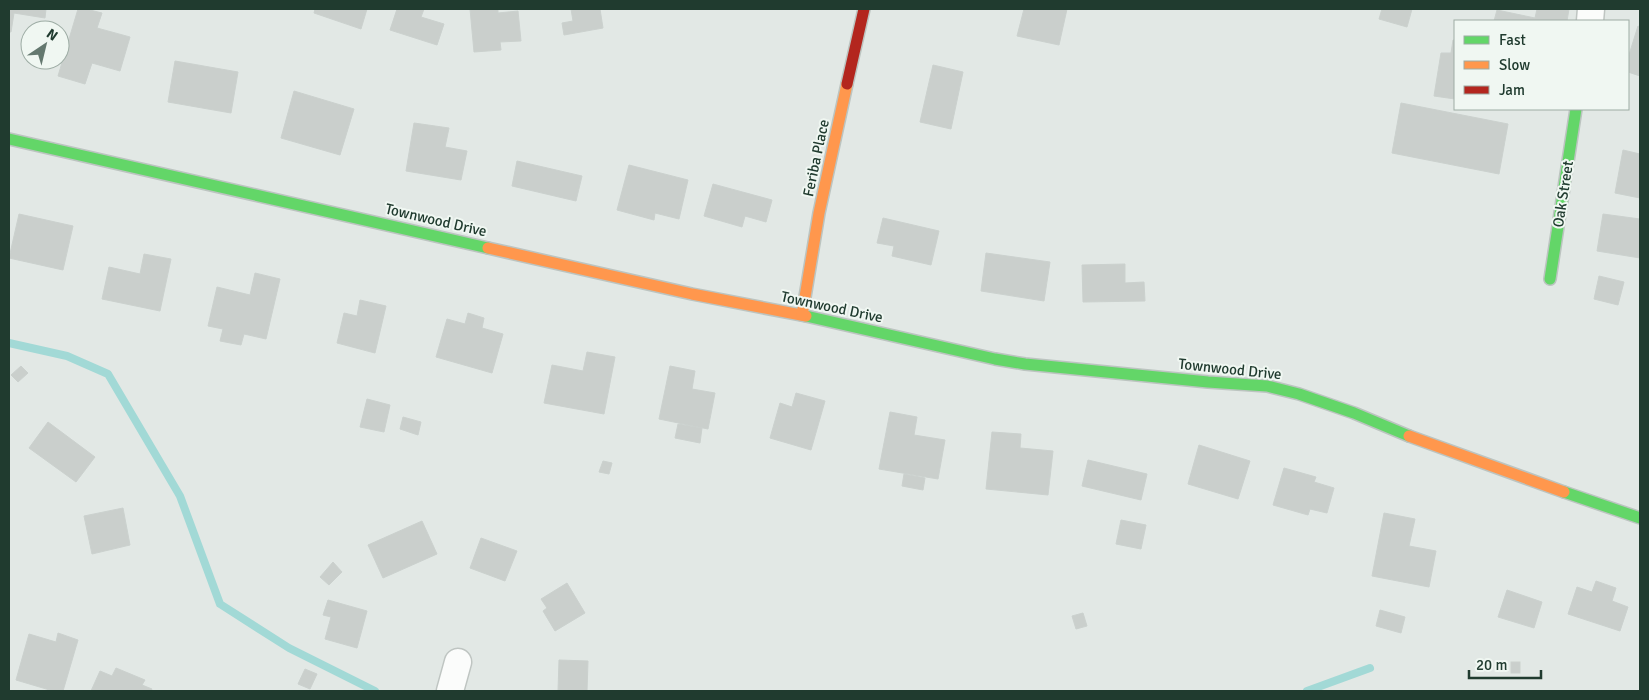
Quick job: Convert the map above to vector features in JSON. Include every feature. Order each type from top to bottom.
[{"type":"street","name":"Feriba Place","points":[[802,315],[819,213],[864,9]]},
{"type":"street","name":"Oak Street","points":[[1550,279],[1576,110]]},
{"type":"street","name":"Townwood Drive","points":[[9,139],[692,294],[802,315],[1010,362],[1275,388],[1299,394],[1354,413],[1412,437],[1600,506],[1640,518]]},
{"type":"street","points":[[450,691],[458,662]]},
{"type":"building","points":[[9,9],[46,9],[45,18],[14,13],[11,32],[9,32]]},
{"type":"building","points":[[78,9],[102,13],[97,28],[130,37],[120,71],[92,63],[85,84],[58,76],[60,70],[70,70],[70,36]]},
{"type":"building","points":[[315,9],[367,9],[361,29],[314,13]]},
{"type":"building","points":[[397,9],[424,9],[421,17],[444,24],[437,45],[390,30]]},
{"type":"building","points":[[470,9],[498,9],[498,13],[518,11],[521,41],[500,42],[501,50],[474,52]]},
{"type":"building","points":[[571,9],[600,9],[603,28],[564,35],[562,23],[573,21]]},
{"type":"building","points":[[1024,9],[1067,9],[1059,45],[1017,36]]},
{"type":"building","points":[[1382,9],[1412,9],[1407,27],[1379,19]]},
{"type":"building","points":[[1537,9],[1569,9],[1567,20],[1494,20],[1497,10],[1535,18]]},
{"type":"building","points":[[1638,26],[1640,27],[1640,76],[1629,72],[1629,55]]},
{"type":"building","points":[[1454,40],[1454,99],[1434,96],[1441,53],[1451,53]]},
{"type":"building","points":[[175,61],[238,72],[231,113],[168,102]]},
{"type":"building","points":[[933,65],[963,72],[951,129],[920,122]]},
{"type":"building","points":[[294,91],[354,109],[340,155],[281,138]]},
{"type":"building","points":[[1401,103],[1508,124],[1499,174],[1392,153]]},
{"type":"building","points":[[414,123],[449,128],[445,147],[467,151],[461,180],[406,171]]},
{"type":"building","points":[[1623,150],[1640,154],[1640,198],[1615,193]]},
{"type":"building","points":[[517,161],[582,176],[576,201],[512,186]]},
{"type":"building","points":[[629,165],[688,180],[679,219],[655,213],[654,220],[617,210]]},
{"type":"building","points":[[713,184],[772,200],[766,222],[745,216],[742,227],[704,216]]},
{"type":"building","points":[[19,214],[73,226],[63,270],[9,258]]},
{"type":"building","points":[[1603,214],[1640,219],[1640,258],[1597,251]]},
{"type":"building","points":[[883,218],[939,231],[931,265],[892,256],[894,246],[877,243]]},
{"type":"building","points":[[986,253],[1050,262],[1044,301],[981,291]]},
{"type":"building","points":[[144,254],[171,259],[160,311],[102,299],[109,267],[140,274]]},
{"type":"building","points":[[1125,264],[1125,283],[1144,282],[1145,301],[1083,302],[1082,265]]},
{"type":"building","points":[[255,273],[280,279],[266,339],[244,334],[241,345],[220,341],[223,329],[208,326],[217,287],[250,295]]},
{"type":"building","points":[[1599,276],[1624,282],[1618,305],[1594,299]]},
{"type":"building","points":[[360,300],[386,306],[375,353],[337,343],[344,313],[357,316]]},
{"type":"building","points":[[468,313],[484,318],[482,328],[503,334],[492,373],[436,357],[447,319],[465,324]]},
{"type":"building","points":[[587,352],[615,357],[604,414],[544,403],[552,365],[583,371]]},
{"type":"building","points":[[21,366],[28,373],[18,382],[11,375]]},
{"type":"building","points":[[670,366],[695,371],[692,389],[715,393],[708,429],[659,419]]},
{"type":"building","points":[[796,393],[825,401],[811,450],[770,438],[780,403],[792,407]]},
{"type":"building","points":[[367,399],[390,405],[384,432],[360,427]]},
{"type":"building","points":[[890,412],[917,417],[914,435],[945,440],[938,479],[879,469]]},
{"type":"building","points":[[403,417],[421,422],[418,435],[400,429]]},
{"type":"building","points":[[48,422],[95,457],[76,482],[29,448]]},
{"type":"building","points":[[678,424],[702,428],[700,443],[675,438]]},
{"type":"building","points":[[992,432],[1021,434],[1020,448],[1053,451],[1048,495],[986,489]]},
{"type":"building","points":[[1199,445],[1250,461],[1238,499],[1188,484]]},
{"type":"building","points":[[1088,460],[1147,474],[1141,500],[1082,486]]},
{"type":"building","points":[[603,461],[612,463],[609,474],[599,472]]},
{"type":"building","points":[[1284,468],[1316,477],[1314,482],[1334,488],[1327,513],[1310,509],[1308,515],[1273,505]]},
{"type":"building","points":[[904,474],[925,478],[923,490],[902,486]]},
{"type":"building","points":[[123,508],[130,545],[92,554],[84,516]]},
{"type":"building","points":[[1384,513],[1415,519],[1409,546],[1436,551],[1429,587],[1372,576]]},
{"type":"building","points":[[1121,520],[1146,525],[1141,549],[1116,544]]},
{"type":"building","points":[[422,521],[437,554],[383,578],[368,545]]},
{"type":"building","points":[[481,538],[517,551],[505,581],[470,568]]},
{"type":"building","points":[[333,562],[342,572],[329,585],[320,577]]},
{"type":"building","points":[[1596,581],[1616,588],[1612,601],[1628,607],[1620,631],[1568,614],[1577,587],[1592,592]]},
{"type":"building","points":[[567,583],[585,613],[555,631],[543,611],[547,608],[541,599]]},
{"type":"building","points":[[1507,590],[1542,602],[1534,628],[1498,617]]},
{"type":"building","points":[[328,600],[367,611],[357,648],[325,639],[331,617],[323,615]]},
{"type":"building","points":[[1380,610],[1405,617],[1401,633],[1376,626]]},
{"type":"building","points":[[1083,613],[1087,626],[1076,629],[1072,616]]},
{"type":"building","points":[[58,633],[78,640],[63,691],[53,691],[16,680],[29,634],[56,642]]},
{"type":"building","points":[[559,660],[588,661],[587,691],[558,691]]},
{"type":"building","points":[[1511,662],[1520,662],[1520,673],[1511,673]]},
{"type":"building","points":[[116,668],[145,680],[142,685],[152,689],[151,691],[91,691],[100,671],[112,676]]},
{"type":"building","points":[[305,669],[317,674],[310,689],[298,684]]},
{"type":"waterway","points":[[9,343],[67,356],[108,374],[180,496],[220,604],[289,648],[375,691]]},
{"type":"waterway","points":[[1307,691],[1370,668]]},
{"type":"traffic: fast","points":[[1550,279],[1576,110]]},
{"type":"traffic: fast","points":[[9,139],[488,248]]},
{"type":"traffic: fast","points":[[806,316],[995,359],[1025,364],[1267,386],[1299,394],[1354,413],[1409,436]]},
{"type":"traffic: fast","points":[[1564,492],[1640,518]]},
{"type":"traffic: slow","points":[[802,315],[819,213],[847,84]]},
{"type":"traffic: slow","points":[[488,248],[692,294],[806,316]]},
{"type":"traffic: slow","points":[[1409,436],[1564,492]]},
{"type":"traffic: jam","points":[[847,84],[864,9]]}]
